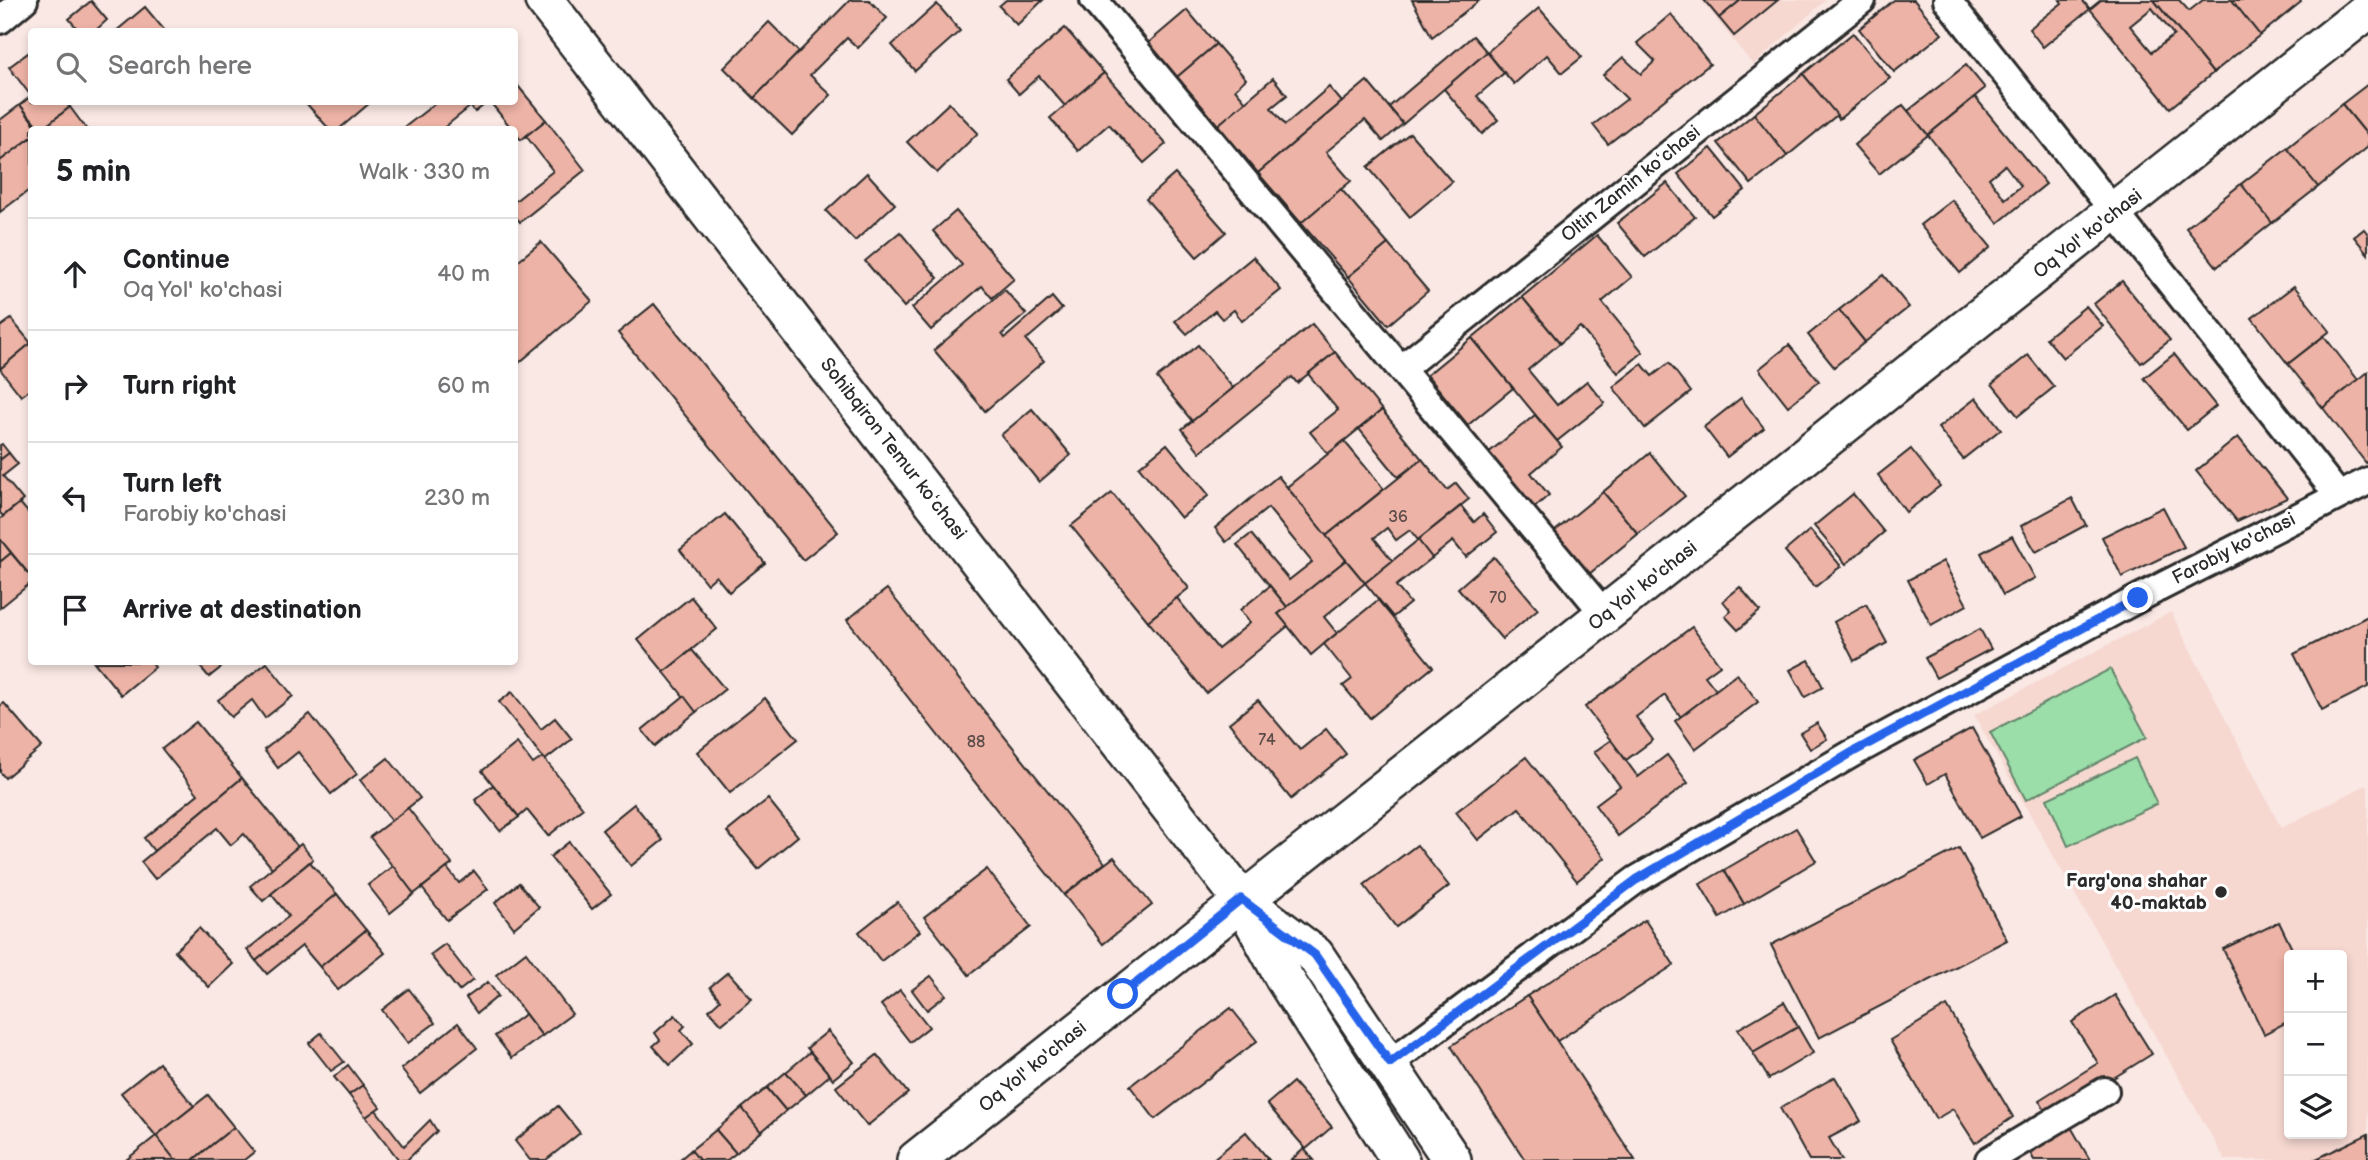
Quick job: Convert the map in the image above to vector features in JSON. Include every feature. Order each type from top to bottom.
[{"type":"street","points":[[0,20],[24,0]]},
{"type":"street","name":"Sohibqiron Temur koʻchasi","points":[[544,0],[1241,899],[1283,978],[1400,1160]]},
{"type":"street","points":[[1094,0],[1606,616]]},
{"type":"street","name":"Oltin Zamin koʻchasi","points":[[1401,369],[1862,0]]},
{"type":"street","points":[[1947,0],[2338,495]]},
{"type":"street","name":"Oq Yol' ko'chasi","points":[[916,1160],[1241,899],[1606,616],[2368,10]]},
{"type":"street","name":"Farobiy ko'chasi","points":[[1390,1063],[1636,880],[1853,752],[2138,598],[2368,481]]},
{"type":"street","name":"Sohibqiron Temur koʻchasi","points":[[1241,899],[1315,955],[1390,1063],[1452,1160]]},
{"type":"street","points":[[1989,1160],[2018,1152],[2105,1091]]},
{"type":"shaded area","points":[[1701,0],[1826,0],[1753,65]]},
{"type":"shaded area","name":"Farg'ona shahar 40-maktab","points":[[2171,612],[2281,828],[2368,784],[2368,1160],[2225,1160],[1974,715]]},
{"type":"green space","points":[[2110,669],[2147,737],[2026,800],[1990,732]]},
{"type":"green space","points":[[2135,758],[2157,804],[2068,846],[2047,799]]},
{"type":"building","points":[[850,0],[869,0],[887,18],[858,48],[847,38],[810,75],[831,95],[792,135],[754,98]]},
{"type":"building","points":[[1006,0],[1043,0],[1017,25],[999,6]]},
{"type":"building","points":[[1412,0],[1480,0],[1432,37]]},
{"type":"building","points":[[1704,0],[1741,0],[1719,18]]},
{"type":"building","points":[[1741,0],[1778,0],[1734,36],[1719,18]]},
{"type":"building","points":[[1894,0],[1914,0],[1942,34],[1894,72],[1859,29]]},
{"type":"building","points":[[2060,0],[2082,0],[2090,9],[2043,47],[2029,29],[2062,3]]},
{"type":"building","points":[[2101,0],[2154,0],[2213,73],[2170,108],[2090,9]],"holes":[[[2152,8],[2174,35],[2152,52],[2130,26]]]},
{"type":"building","points":[[2154,0],[2179,0],[2189,11],[2203,0],[2232,0],[2260,35],[2213,73]]},
{"type":"building","points":[[2232,0],[2300,0],[2301,2],[2260,35]]},
{"type":"building","points":[[91,1],[107,20],[98,28],[77,28],[69,19]]},
{"type":"building","points":[[937,4],[960,31],[915,71],[892,45]]},
{"type":"building","points":[[145,7],[163,28],[120,28]]},
{"type":"building","points":[[1539,8],[1582,57],[1562,73],[1547,55],[1514,84],[1487,52]]},
{"type":"building","points":[[1187,10],[1216,44],[1177,77],[1148,43]]},
{"type":"building","points":[[1671,14],[1710,64],[1608,144],[1593,125],[1627,99],[1603,75],[1623,57],[1641,74],[1655,61],[1637,43]]},
{"type":"building","points":[[769,22],[799,52],[754,98],[724,68]]},
{"type":"building","points":[[1065,28],[1104,73],[1065,106],[1039,76],[1019,94],[1006,79]]},
{"type":"building","points":[[1853,33],[1890,78],[1839,119],[1803,74]]},
{"type":"building","points":[[1473,36],[1487,52],[1403,124],[1389,107]]},
{"type":"building","points":[[1216,44],[1246,79],[1235,89],[1246,102],[1218,125],[1177,77]]},
{"type":"building","points":[[1487,52],[1504,73],[1477,96],[1498,120],[1482,134],[1444,89]]},
{"type":"building","points":[[28,53],[28,92],[9,67]]},
{"type":"building","points":[[1966,65],[1985,88],[1928,135],[1908,111]]},
{"type":"building","points":[[1104,73],[1166,144],[1144,163],[1109,124],[1078,151],[1050,118]]},
{"type":"building","points":[[1803,74],[1837,115],[1787,156],[1754,114]]},
{"type":"building","points":[[1273,78],[1287,95],[1271,108],[1285,125],[1329,87],[1342,102],[1258,173],[1218,125]]},
{"type":"building","points":[[1367,81],[1403,124],[1383,141],[1365,120],[1326,152],[1351,181],[1301,223],[1258,173]]},
{"type":"building","points":[[2368,84],[2368,136],[2342,104]]},
{"type":"building","points":[[518,86],[546,120],[521,140],[518,136],[518,126],[510,126],[492,105],[518,105]]},
{"type":"building","points":[[1975,97],[2046,184],[1998,223],[1928,135]],"holes":[[[2005,165],[2021,186],[2005,199],[1989,178]]]},
{"type":"building","points":[[28,98],[28,105],[70,107],[46,126],[38,126],[20,105]]},
{"type":"building","points":[[949,103],[978,133],[937,173],[907,142]]},
{"type":"building","points":[[2342,104],[2368,136],[2368,147],[2318,187],[2287,148]]},
{"type":"building","points":[[20,105],[36,126],[28,126],[28,140],[0,161],[0,120]]},
{"type":"building","points":[[308,105],[367,105],[343,126],[326,126]]},
{"type":"building","points":[[433,105],[471,106],[446,126],[406,126]]},
{"type":"building","points":[[469,105],[484,105],[475,112]]},
{"type":"building","points":[[1903,105],[1928,135],[1879,174],[1854,145]]},
{"type":"building","points":[[70,107],[84,126],[46,126]]},
{"type":"building","points":[[1754,114],[1787,156],[1751,184],[1718,143]]},
{"type":"building","points":[[546,120],[585,170],[520,222],[518,199],[553,171],[526,136]]},
{"type":"building","points":[[1410,133],[1452,182],[1410,217],[1368,167]]},
{"type":"building","points":[[28,140],[28,191],[0,212],[0,161]]},
{"type":"building","points":[[1711,148],[1745,190],[1712,216],[1678,174]]},
{"type":"building","points":[[2287,148],[2318,187],[2272,223],[2241,184]]},
{"type":"building","points":[[867,173],[895,204],[855,241],[826,211]]},
{"type":"building","points":[[1175,174],[1226,232],[1197,257],[1146,199]]},
{"type":"building","points":[[1667,183],[1695,217],[1645,257],[1617,223]]},
{"type":"building","points":[[2241,184],[2272,223],[2217,267],[2186,228]]},
{"type":"building","points":[[1341,189],[1388,244],[1348,277],[1301,223]]},
{"type":"building","points":[[1952,200],[1991,247],[1960,273],[1920,225]]},
{"type":"building","points":[[956,211],[1014,279],[992,298],[982,286],[931,330],[912,308],[962,265],[933,231]]},
{"type":"building","points":[[2364,229],[2368,234],[2368,254],[2354,237]]},
{"type":"building","points":[[900,232],[938,278],[904,307],[865,261]]},
{"type":"building","points":[[1597,235],[1632,277],[1602,302],[1643,352],[1618,373],[1580,327],[1560,343],[1522,297]]},
{"type":"building","points":[[541,242],[592,301],[518,364],[518,261]]},
{"type":"building","points":[[1388,244],[1428,291],[1388,325],[1348,277]]},
{"type":"building","points":[[1253,257],[1281,290],[1242,321],[1234,310],[1222,319],[1215,311],[1187,334],[1175,321]]},
{"type":"building","points":[[1883,275],[1909,307],[1865,342],[1839,310]]},
{"type":"building","points":[[2122,281],[2170,340],[2141,363],[2094,304]]},
{"type":"building","points":[[2294,286],[2330,331],[2288,364],[2252,318]]},
{"type":"building","points":[[1005,290],[1026,314],[1002,334],[1005,338],[1052,297],[1062,309],[1026,340],[1044,361],[985,411],[934,350]]},
{"type":"building","points":[[1522,297],[1560,343],[1528,370],[1557,405],[1587,381],[1605,403],[1557,441],[1472,338]]},
{"type":"building","points":[[654,304],[838,532],[803,560],[618,333]]},
{"type":"building","points":[[2086,306],[2103,326],[2063,358],[2046,338]]},
{"type":"building","points":[[1839,310],[1865,342],[1834,367],[1808,335]]},
{"type":"building","points":[[11,319],[28,339],[28,346],[0,369],[0,327]]},
{"type":"building","points":[[1312,324],[1335,352],[1297,383],[1292,377],[1200,452],[1182,429]]},
{"type":"building","points":[[2324,336],[2358,380],[2323,408],[2288,364]]},
{"type":"building","points":[[1472,338],[1513,388],[1468,425],[1427,375]]},
{"type":"building","points":[[1198,345],[1233,388],[1192,421],[1157,378]]},
{"type":"building","points":[[1789,345],[1819,381],[1788,406],[1759,369]]},
{"type":"building","points":[[28,346],[28,391],[21,396],[0,369]]},
{"type":"building","points":[[1335,352],[1382,410],[1328,454],[1310,432],[1338,410],[1308,374]]},
{"type":"building","points":[[2174,354],[2216,406],[2187,430],[2144,378]]},
{"type":"building","points":[[2028,355],[2054,387],[2018,416],[1992,384]]},
{"type":"building","points":[[1669,363],[1691,392],[1645,428],[1613,387],[1642,364],[1652,376]]},
{"type":"building","points":[[2368,372],[2368,462],[2366,463],[2323,408]]},
{"type":"building","points":[[1741,398],[1764,428],[1727,457],[1704,427]]},
{"type":"building","points":[[1976,398],[2001,429],[1963,459],[1938,428]]},
{"type":"building","points":[[1032,409],[1071,455],[1039,482],[1001,435]]},
{"type":"building","points":[[1382,410],[1422,459],[1398,477],[1359,429]]},
{"type":"building","points":[[1535,415],[1562,447],[1531,473],[1549,495],[1533,509],[1487,454]]},
{"type":"building","points":[[2238,437],[2287,498],[2237,521],[2196,471]]},
{"type":"building","points":[[1344,441],[1384,489],[1326,536],[1287,487]]},
{"type":"building","points":[[1167,444],[1209,495],[1181,518],[1139,467]]},
{"type":"building","points":[[0,445],[9,453],[0,460]]},
{"type":"building","points":[[1911,449],[1940,486],[1906,512],[1878,475]]},
{"type":"building","points":[[9,453],[18,464],[3,476],[23,500],[3,516],[0,513],[0,460]]},
{"type":"building","points":[[1650,453],[1685,496],[1638,534],[1603,492]]},
{"type":"building","points":[[1422,459],[1447,490],[1456,483],[1469,499],[1418,540],[1410,530],[1396,540],[1387,528],[1374,538],[1393,561],[1365,583],[1326,536]]},
{"type":"building","points":[[1278,476],[1346,560],[1287,607],[1237,545],[1251,534],[1289,580],[1312,562],[1268,508],[1226,542],[1215,528]]},
{"type":"building","points":[[1603,492],[1638,534],[1589,574],[1554,532]]},
{"type":"building","points":[[1112,493],[1189,588],[1148,621],[1071,526]]},
{"type":"building","points":[[1853,494],[1884,532],[1846,564],[1814,526]]},
{"type":"building","points":[[2072,498],[2086,525],[2036,552],[2021,526]]},
{"type":"building","points":[[20,503],[28,512],[28,573],[0,539],[0,519]]},
{"type":"building","points":[[1461,506],[1474,522],[1483,514],[1497,532],[1466,557],[1453,541],[1432,558],[1418,540]]},
{"type":"building","points":[[2163,507],[2184,547],[2122,577],[2102,537]]},
{"type":"building","points":[[725,514],[765,563],[729,592],[716,576],[707,584],[680,550]]},
{"type":"building","points":[[1810,530],[1841,566],[1815,587],[1785,551]]},
{"type":"building","points":[[2012,536],[2035,578],[2003,595],[1981,553]]},
{"type":"building","points":[[0,539],[11,553],[0,562]]},
{"type":"building","points":[[1418,540],[1432,558],[1396,586],[1410,603],[1393,617],[1365,583]]},
{"type":"building","points":[[11,553],[28,573],[28,585],[0,608],[0,562]]},
{"type":"building","points":[[1494,557],[1538,609],[1502,639],[1458,588]]},
{"type":"building","points":[[1346,560],[1365,583],[1324,617],[1337,633],[1311,655],[1278,614]]},
{"type":"building","points":[[1943,561],[1967,605],[1931,625],[1908,580]]},
{"type":"building","points":[[1270,586],[1287,607],[1278,614],[1288,626],[1206,693],[1148,621],[1177,598],[1218,649],[1250,623],[1240,610]]},
{"type":"building","points":[[1740,587],[1760,611],[1738,630],[1725,616],[1731,611],[1723,601]]},
{"type":"building","points":[[887,589],[1105,863],[1064,895],[847,620]]},
{"type":"building","points":[[691,597],[717,629],[664,672],[638,640]]},
{"type":"building","points":[[1378,600],[1433,667],[1370,718],[1343,686],[1352,679],[1324,644]]},
{"type":"building","points":[[1866,604],[1887,643],[1854,661],[1834,622]]},
{"type":"building","points":[[2368,616],[2368,687],[2322,710],[2294,654]]},
{"type":"building","points":[[1692,627],[1720,665],[1705,676],[1716,690],[1681,717],[1665,695],[1636,717],[1653,740],[1626,760],[1585,707]]},
{"type":"building","points":[[1980,629],[1991,649],[1936,678],[1925,658]]},
{"type":"building","points":[[692,650],[725,689],[696,712],[664,672]]},
{"type":"building","points":[[1809,660],[1823,687],[1805,697],[1790,670]]},
{"type":"building","points":[[96,665],[153,665],[155,667],[121,695]]},
{"type":"building","points":[[199,665],[224,665],[209,677]]},
{"type":"building","points":[[264,665],[269,665],[293,696],[265,718],[252,700],[231,717],[218,700]]},
{"type":"building","points":[[1737,674],[1758,702],[1695,749],[1675,721]]},
{"type":"building","points":[[512,692],[541,729],[555,718],[572,739],[545,760],[499,702]]},
{"type":"building","points":[[684,696],[696,712],[655,746],[642,730]]},
{"type":"building","points":[[765,698],[798,739],[730,793],[697,752]]},
{"type":"building","points":[[1258,700],[1300,750],[1326,729],[1346,754],[1291,799],[1229,723]]},
{"type":"building","points":[[4,703],[42,747],[5,778],[0,772],[0,706]]},
{"type":"building","points":[[310,714],[357,774],[331,794],[298,752],[278,768],[264,750]]},
{"type":"building","points":[[196,722],[242,778],[154,851],[144,838],[198,794],[162,749]]},
{"type":"building","points":[[1817,723],[1827,739],[1810,749],[1800,733]]},
{"type":"building","points":[[1972,728],[2021,816],[1980,838],[1945,774],[1928,784],[1914,760]]},
{"type":"building","points":[[1611,740],[1638,777],[1667,755],[1688,783],[1618,836],[1595,805],[1620,786],[1594,752]]},
{"type":"building","points":[[517,743],[533,764],[543,757],[583,808],[548,836],[527,810],[519,817],[482,771]]},
{"type":"building","points":[[1526,757],[1605,858],[1577,881],[1519,808],[1478,840],[1456,812]]},
{"type":"building","points":[[388,758],[420,798],[392,821],[360,780]]},
{"type":"building","points":[[242,778],[298,847],[272,868],[244,834],[231,845],[217,828],[155,879],[141,862]]},
{"type":"building","points":[[493,785],[519,817],[500,831],[475,800]]},
{"type":"building","points":[[768,799],[798,836],[758,869],[727,832]]},
{"type":"building","points":[[634,804],[663,840],[631,866],[602,830]]},
{"type":"building","points":[[408,808],[452,864],[414,894],[370,837]]},
{"type":"building","points":[[1796,828],[1816,861],[1744,904],[1724,870]]},
{"type":"building","points":[[569,842],[611,894],[592,909],[550,857]]},
{"type":"building","points":[[301,844],[313,859],[263,901],[250,886]]},
{"type":"building","points":[[1417,845],[1449,886],[1396,927],[1364,885]]},
{"type":"building","points":[[1959,848],[2007,940],[1819,1038],[1771,945]]},
{"type":"building","points":[[1114,857],[1152,905],[1103,944],[1064,895]]},
{"type":"building","points":[[310,862],[337,894],[256,961],[247,950],[289,916],[271,894]]},
{"type":"building","points":[[393,866],[414,894],[390,913],[368,885]]},
{"type":"building","points":[[447,868],[459,883],[474,871],[488,889],[447,920],[422,888]]},
{"type":"building","points":[[987,869],[1031,927],[969,975],[924,917]]},
{"type":"building","points":[[1724,870],[1744,904],[1720,918],[1700,884]]},
{"type":"building","points":[[519,883],[539,907],[514,928],[495,903]]},
{"type":"building","points":[[337,894],[366,930],[320,967],[302,946],[267,974],[256,961]]},
{"type":"building","points":[[897,902],[920,931],[881,961],[859,932]]},
{"type":"building","points":[[1645,920],[1674,965],[1557,1041],[1527,996]]},
{"type":"building","points":[[2279,922],[2293,950],[2284,950],[2284,1024],[2264,1034],[2223,949]]},
{"type":"building","points":[[199,928],[233,964],[209,987],[175,951]]},
{"type":"building","points":[[366,930],[385,953],[338,990],[320,967]]},
{"type":"building","points":[[445,944],[473,980],[459,991],[430,955]]},
{"type":"building","points":[[526,952],[572,1014],[542,1036],[496,975]]},
{"type":"building","points":[[728,972],[752,999],[722,1024],[709,1010],[720,1000],[710,987]]},
{"type":"building","points":[[931,976],[946,995],[927,1010],[912,990]]},
{"type":"building","points":[[488,982],[498,996],[477,1013],[466,998]]},
{"type":"building","points":[[409,989],[435,1023],[408,1043],[382,1010]]},
{"type":"building","points":[[900,990],[929,1027],[910,1042],[881,1005]]},
{"type":"building","points":[[2115,995],[2152,1054],[2049,1118],[2039,1100],[2098,1063],[2072,1022]]},
{"type":"building","points":[[1527,996],[1635,1160],[1525,1160],[1451,1046]]},
{"type":"building","points":[[1784,1002],[1798,1027],[1753,1053],[1738,1029]]},
{"type":"building","points":[[1947,1006],[2013,1117],[1975,1143],[1953,1109],[1936,1119],[1890,1040]]},
{"type":"building","points":[[1231,1008],[1257,1041],[1155,1119],[1130,1086]]},
{"type":"building","points":[[525,1014],[542,1036],[512,1058],[495,1036]]},
{"type":"building","points":[[675,1015],[685,1026],[681,1030],[693,1044],[670,1065],[653,1046],[660,1040],[655,1033]]},
{"type":"building","points":[[458,1023],[477,1048],[420,1093],[401,1069]]},
{"type":"building","points":[[1798,1027],[1813,1053],[1769,1079],[1753,1053]]},
{"type":"building","points":[[828,1031],[854,1062],[833,1079],[807,1048]]},
{"type":"building","points":[[321,1033],[344,1062],[331,1071],[309,1043]]},
{"type":"building","points":[[810,1052],[830,1075],[806,1095],[786,1072]]},
{"type":"building","points":[[877,1055],[908,1093],[867,1126],[836,1087]]},
{"type":"building","points":[[159,1063],[194,1106],[156,1136],[121,1093]]},
{"type":"building","points":[[348,1065],[363,1085],[349,1095],[334,1077]]},
{"type":"building","points":[[786,1072],[806,1095],[786,1111],[767,1088]]},
{"type":"building","points":[[1835,1077],[1861,1121],[1829,1138],[1842,1160],[1809,1160],[1780,1108]]},
{"type":"building","points":[[1293,1082],[1332,1127],[1306,1149],[1267,1104]]},
{"type":"building","points":[[363,1085],[380,1107],[366,1117],[349,1095]]},
{"type":"building","points":[[767,1088],[786,1111],[761,1132],[742,1108]]},
{"type":"building","points":[[208,1095],[234,1127],[193,1160],[175,1160],[156,1136]]},
{"type":"building","points":[[558,1106],[580,1133],[546,1160],[530,1160],[515,1141]]},
{"type":"building","points":[[742,1108],[761,1132],[736,1153],[716,1130]]},
{"type":"building","points":[[376,1110],[404,1146],[430,1120],[437,1131],[407,1160],[399,1160],[366,1117]]},
{"type":"building","points":[[2067,1120],[2090,1160],[2034,1160],[2027,1147]]},
{"type":"building","points":[[234,1127],[254,1152],[244,1160],[193,1160]]},
{"type":"building","points":[[716,1130],[736,1153],[727,1160],[699,1160],[691,1150]]},
{"type":"building","points":[[1246,1132],[1269,1160],[1212,1160]]},
{"type":"building","points":[[2368,1134],[2368,1160],[2314,1160]]},
{"type":"building","points":[[156,1136],[175,1160],[126,1160]]},
{"type":"building","points":[[1304,1149],[1314,1160],[1291,1160]]},
{"type":"building","points":[[691,1150],[699,1160],[679,1160]]},
{"type":"place","name":"Farg'ona shahar 40-maktab","points":[[2221,892]]},
{"type":"route","points":[[1123,994],[1241,899],[1315,955],[1390,1063],[1636,880],[1853,752],[2138,598]]}]
